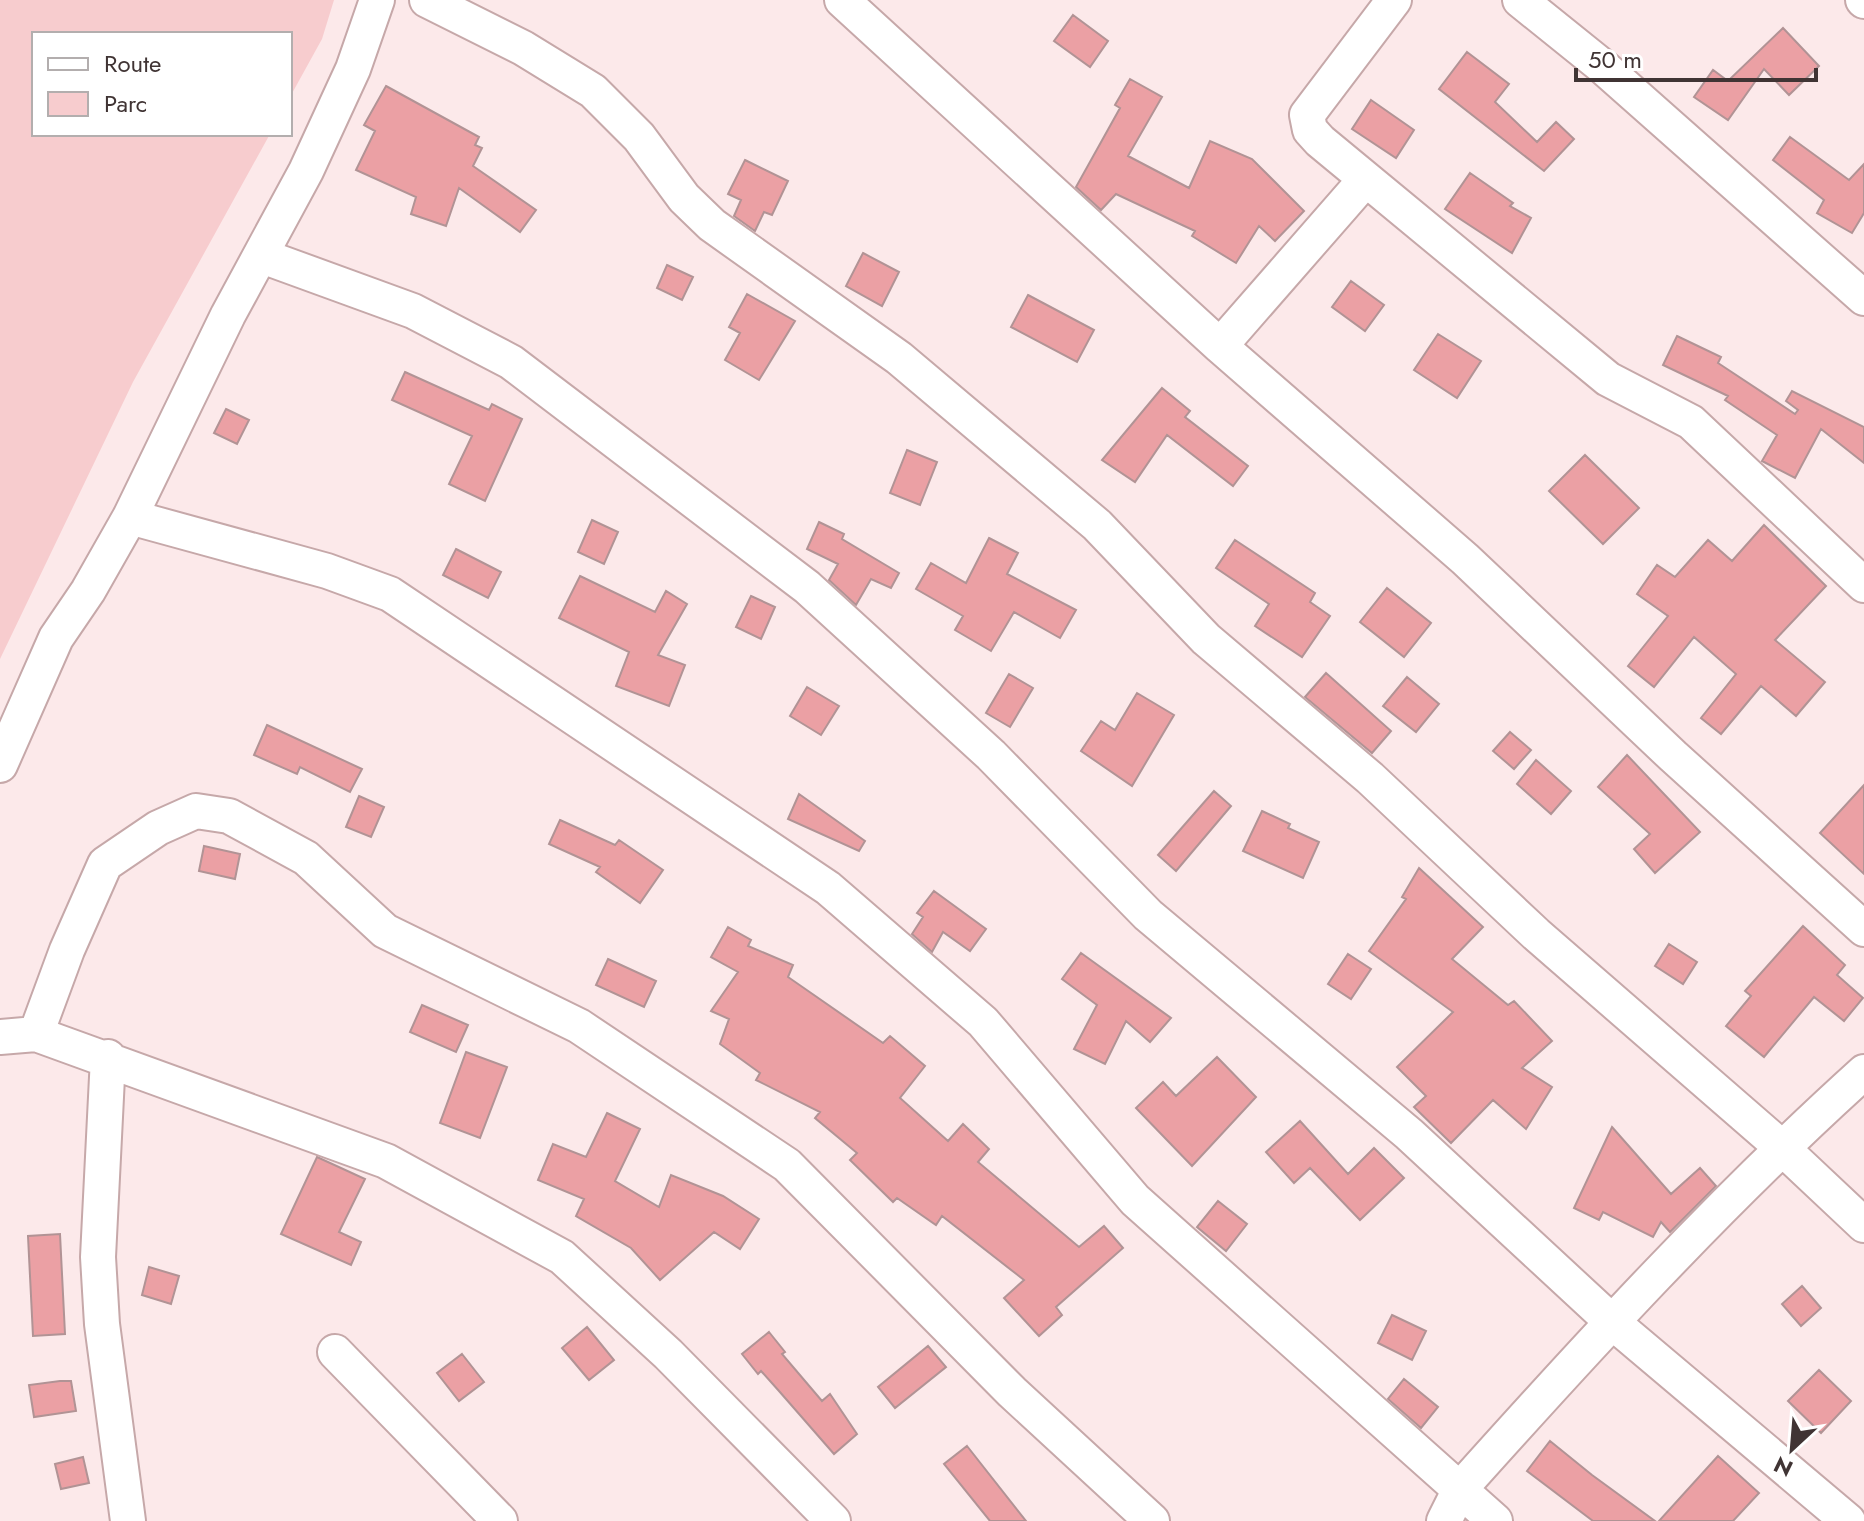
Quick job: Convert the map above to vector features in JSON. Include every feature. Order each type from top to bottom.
[{"type":"street","points":[[0,765],[56,638],[88,591],[130,517],[228,315],[262,256],[353,69],[377,0]]},
{"type":"street","points":[[427,0],[523,48],[593,91],[639,137],[684,198],[712,225],[899,358],[1097,525],[1206,639],[1370,778],[1536,934],[1781,1147],[1864,1225]]},
{"type":"street","points":[[842,0],[1220,346],[1465,559],[1673,756],[1864,929]]},
{"type":"street","points":[[1394,0],[1307,115],[1310,130],[1365,180],[1608,379],[1691,422],[1864,585]]},
{"type":"street","points":[[1520,0],[1602,66],[1864,298]]},
{"type":"street","points":[[1220,346],[1365,180]]},
{"type":"street","points":[[262,256],[413,311],[511,362],[807,587],[991,755],[1148,915],[1409,1134],[1611,1321],[1848,1521]]},
{"type":"street","points":[[130,517],[327,571],[390,594],[828,888],[983,1022],[1135,1200],[1495,1521]]},
{"type":"street","points":[[36,1034],[67,950],[105,864],[158,828],[196,811],[229,816],[306,858],[385,931],[579,1026],[787,1165],[1012,1392],[1152,1521]]},
{"type":"street","points":[[0,1037],[36,1034],[108,1057],[386,1161],[562,1257],[668,1354],[833,1521]]},
{"type":"street","points":[[108,1057],[98,1257],[102,1324],[128,1521]]},
{"type":"street","points":[[1444,1521],[1460,1489],[1611,1321],[1781,1147],[1864,1072]]},
{"type":"street","points":[[335,1352],[500,1521]]},
{"type":"green space","points":[[0,0],[334,0],[322,39],[292,93],[292,32],[32,32],[32,136],[269,136],[133,382],[0,659]]},
{"type":"building","points":[[1073,15],[1108,41],[1090,67],[1054,41]]},
{"type":"building","points":[[1783,28],[1819,66],[1789,95],[1764,69],[1728,120],[1694,97],[1713,70],[1728,81]]},
{"type":"building","points":[[1467,52],[1509,84],[1495,102],[1537,142],[1556,122],[1574,139],[1544,171],[1439,89]]},
{"type":"building","points":[[1130,79],[1162,97],[1128,156],[1189,188],[1210,141],[1252,159],[1304,211],[1275,241],[1259,226],[1236,263],[1192,236],[1195,231],[1116,194],[1101,210],[1076,187],[1120,108],[1115,105]]},
{"type":"building","points":[[386,86],[479,137],[475,145],[482,148],[473,166],[536,210],[520,232],[459,188],[446,226],[411,214],[416,197],[356,170],[375,131],[364,125]]},
{"type":"building","points":[[1371,100],[1414,130],[1396,158],[1352,129]]},
{"type":"building","points":[[1790,137],[1849,180],[1864,164],[1864,213],[1852,233],[1817,213],[1824,200],[1773,160]]},
{"type":"building","points":[[745,160],[788,181],[772,215],[764,212],[755,231],[734,216],[741,200],[728,194]]},
{"type":"building","points":[[1470,173],[1513,203],[1510,206],[1531,218],[1512,253],[1445,209]]},
{"type":"building","points":[[863,253],[899,272],[882,306],[846,286]]},
{"type":"building","points":[[667,265],[693,277],[682,300],[657,288]]},
{"type":"building","points":[[1351,281],[1384,305],[1365,331],[1332,307]]},
{"type":"building","points":[[747,294],[795,321],[759,380],[725,360],[740,333],[729,327]]},
{"type":"building","points":[[1028,295],[1094,330],[1077,362],[1011,327]]},
{"type":"building","points":[[1438,334],[1481,361],[1457,398],[1414,370]]},
{"type":"building","points":[[1677,336],[1721,357],[1718,363],[1795,414],[1798,410],[1786,401],[1792,391],[1864,427],[1864,463],[1821,429],[1795,478],[1762,461],[1777,435],[1725,400],[1728,396],[1663,365]]},
{"type":"building","points":[[405,372],[489,410],[492,404],[522,419],[485,501],[449,484],[472,436],[392,400]]},
{"type":"building","points":[[1162,388],[1190,411],[1185,417],[1248,466],[1233,486],[1167,435],[1135,482],[1102,460]]},
{"type":"building","points":[[226,409],[249,420],[237,444],[214,433]]},
{"type":"building","points":[[907,450],[937,462],[920,505],[890,493]]},
{"type":"building","points":[[1585,455],[1639,508],[1603,544],[1549,491]]},
{"type":"building","points":[[592,520],[618,532],[604,564],[578,552]]},
{"type":"building","points":[[819,522],[844,534],[842,539],[899,573],[891,588],[871,579],[856,605],[829,580],[838,564],[807,549]]},
{"type":"building","points":[[1764,525],[1826,586],[1775,640],[1825,682],[1796,716],[1761,686],[1721,734],[1701,718],[1736,674],[1694,637],[1654,687],[1628,666],[1668,616],[1637,594],[1657,565],[1675,577],[1708,540],[1732,561]]},
{"type":"building","points":[[989,538],[1018,553],[1007,574],[1076,610],[1060,638],[1014,612],[991,651],[955,630],[963,616],[916,589],[931,563],[966,583]]},
{"type":"building","points":[[1235,540],[1315,593],[1310,602],[1330,616],[1302,657],[1255,626],[1269,604],[1216,568]]},
{"type":"building","points":[[456,549],[501,572],[488,598],[443,575]]},
{"type":"building","points":[[580,576],[655,612],[666,591],[687,604],[658,655],[685,665],[669,706],[616,686],[629,652],[559,618]]},
{"type":"building","points":[[1387,588],[1431,623],[1404,657],[1360,622]]},
{"type":"building","points":[[751,596],[775,607],[761,639],[736,627]]},
{"type":"building","points":[[1326,673],[1391,731],[1372,753],[1305,697]]},
{"type":"building","points":[[1009,674],[1033,688],[1010,727],[986,713]]},
{"type":"building","points":[[1407,677],[1439,704],[1416,732],[1383,706]]},
{"type":"building","points":[[807,687],[839,706],[821,735],[790,716]]},
{"type":"building","points":[[1137,693],[1174,715],[1132,786],[1081,751],[1101,721],[1115,730]]},
{"type":"building","points":[[267,725],[362,769],[350,792],[300,767],[297,774],[254,755]]},
{"type":"building","points":[[1510,732],[1531,750],[1514,769],[1493,751]]},
{"type":"building","points":[[1627,755],[1700,832],[1655,873],[1634,849],[1650,834],[1598,787]]},
{"type":"building","points":[[1536,760],[1571,791],[1551,814],[1517,784]]},
{"type":"building","points":[[1864,785],[1864,874],[1820,833]]},
{"type":"building","points":[[1214,791],[1231,806],[1176,871],[1158,855]]},
{"type":"building","points":[[799,794],[865,841],[859,851],[788,819]]},
{"type":"building","points":[[359,796],[384,807],[371,837],[346,827]]},
{"type":"building","points":[[1262,811],[1290,824],[1288,828],[1319,842],[1303,878],[1243,851]]},
{"type":"building","points":[[560,820],[615,845],[619,840],[663,870],[640,903],[596,872],[600,867],[549,844]]},
{"type":"building","points":[[204,846],[240,854],[235,879],[199,871]]},
{"type":"building","points":[[1419,868],[1483,927],[1452,959],[1508,1005],[1514,1001],[1552,1041],[1522,1068],[1552,1087],[1526,1129],[1493,1100],[1451,1143],[1414,1107],[1426,1096],[1397,1067],[1453,1012],[1369,951],[1406,899],[1402,897]]},
{"type":"building","points":[[934,891],[986,929],[970,951],[943,932],[932,952],[912,934],[923,917],[917,913]]},
{"type":"building","points":[[1803,926],[1845,965],[1837,975],[1863,998],[1844,1021],[1814,997],[1764,1057],[1726,1026],[1751,996],[1745,991]]},
{"type":"building","points":[[728,927],[751,940],[748,946],[793,965],[788,977],[883,1043],[890,1036],[925,1066],[900,1098],[948,1141],[963,1124],[989,1149],[978,1162],[1079,1247],[1104,1226],[1123,1248],[1056,1307],[1062,1315],[1039,1336],[1004,1298],[1024,1280],[942,1216],[936,1225],[897,1198],[893,1202],[850,1160],[857,1153],[815,1118],[820,1112],[756,1080],[760,1073],[720,1044],[729,1019],[711,1011],[738,972],[711,957]]},
{"type":"building","points":[[1669,944],[1697,962],[1683,984],[1655,966]]},
{"type":"building","points":[[1081,953],[1171,1018],[1150,1042],[1126,1021],[1105,1064],[1074,1049],[1097,1005],[1062,979]]},
{"type":"building","points":[[1348,954],[1371,969],[1351,999],[1328,984]]},
{"type":"building","points":[[608,959],[656,981],[644,1007],[596,985]]},
{"type":"building","points":[[422,1005],[468,1025],[456,1052],[410,1032]]},
{"type":"building","points":[[466,1052],[507,1067],[480,1138],[440,1123]]},
{"type":"building","points":[[1217,1057],[1256,1097],[1192,1166],[1136,1108],[1163,1082],[1176,1096]]},
{"type":"building","points":[[607,1113],[640,1129],[615,1181],[659,1207],[671,1175],[723,1196],[759,1219],[740,1249],[714,1232],[660,1280],[631,1248],[576,1216],[584,1199],[538,1180],[553,1144],[586,1157]]},
{"type":"building","points":[[1300,1121],[1348,1174],[1374,1148],[1404,1178],[1360,1220],[1310,1168],[1294,1183],[1266,1152]]},
{"type":"building","points":[[1612,1127],[1671,1194],[1700,1168],[1716,1186],[1670,1232],[1661,1222],[1653,1237],[1603,1212],[1599,1220],[1574,1208]]},
{"type":"building","points":[[317,1157],[365,1179],[339,1232],[361,1242],[351,1265],[281,1234]]},
{"type":"building","points":[[1218,1201],[1247,1224],[1226,1251],[1197,1227]]},
{"type":"building","points":[[60,1234],[65,1334],[33,1336],[28,1236]]},
{"type":"building","points":[[149,1267],[179,1276],[171,1304],[142,1295]]},
{"type":"building","points":[[1802,1286],[1821,1308],[1801,1326],[1782,1304]]},
{"type":"building","points":[[1392,1315],[1426,1331],[1412,1360],[1378,1343]]},
{"type":"building","points":[[587,1327],[614,1360],[589,1380],[562,1348]]},
{"type":"building","points":[[769,1332],[785,1352],[782,1354],[822,1401],[830,1394],[857,1434],[834,1454],[761,1371],[758,1374],[742,1354]]},
{"type":"building","points":[[928,1346],[946,1367],[895,1408],[878,1387]]},
{"type":"building","points":[[462,1354],[484,1382],[459,1401],[437,1373]]},
{"type":"building","points":[[1819,1370],[1851,1401],[1821,1433],[1788,1401]]},
{"type":"building","points":[[1404,1379],[1438,1407],[1421,1428],[1388,1399]]},
{"type":"building","points":[[71,1381],[76,1411],[34,1417],[29,1385]]},
{"type":"building","points":[[1550,1441],[1655,1521],[1593,1521],[1527,1471]]},
{"type":"building","points":[[967,1446],[1026,1521],[990,1521],[944,1464]]},
{"type":"building","points":[[1718,1456],[1759,1493],[1733,1521],[1659,1521]]},
{"type":"building","points":[[83,1457],[89,1483],[61,1489],[55,1464]]}]
